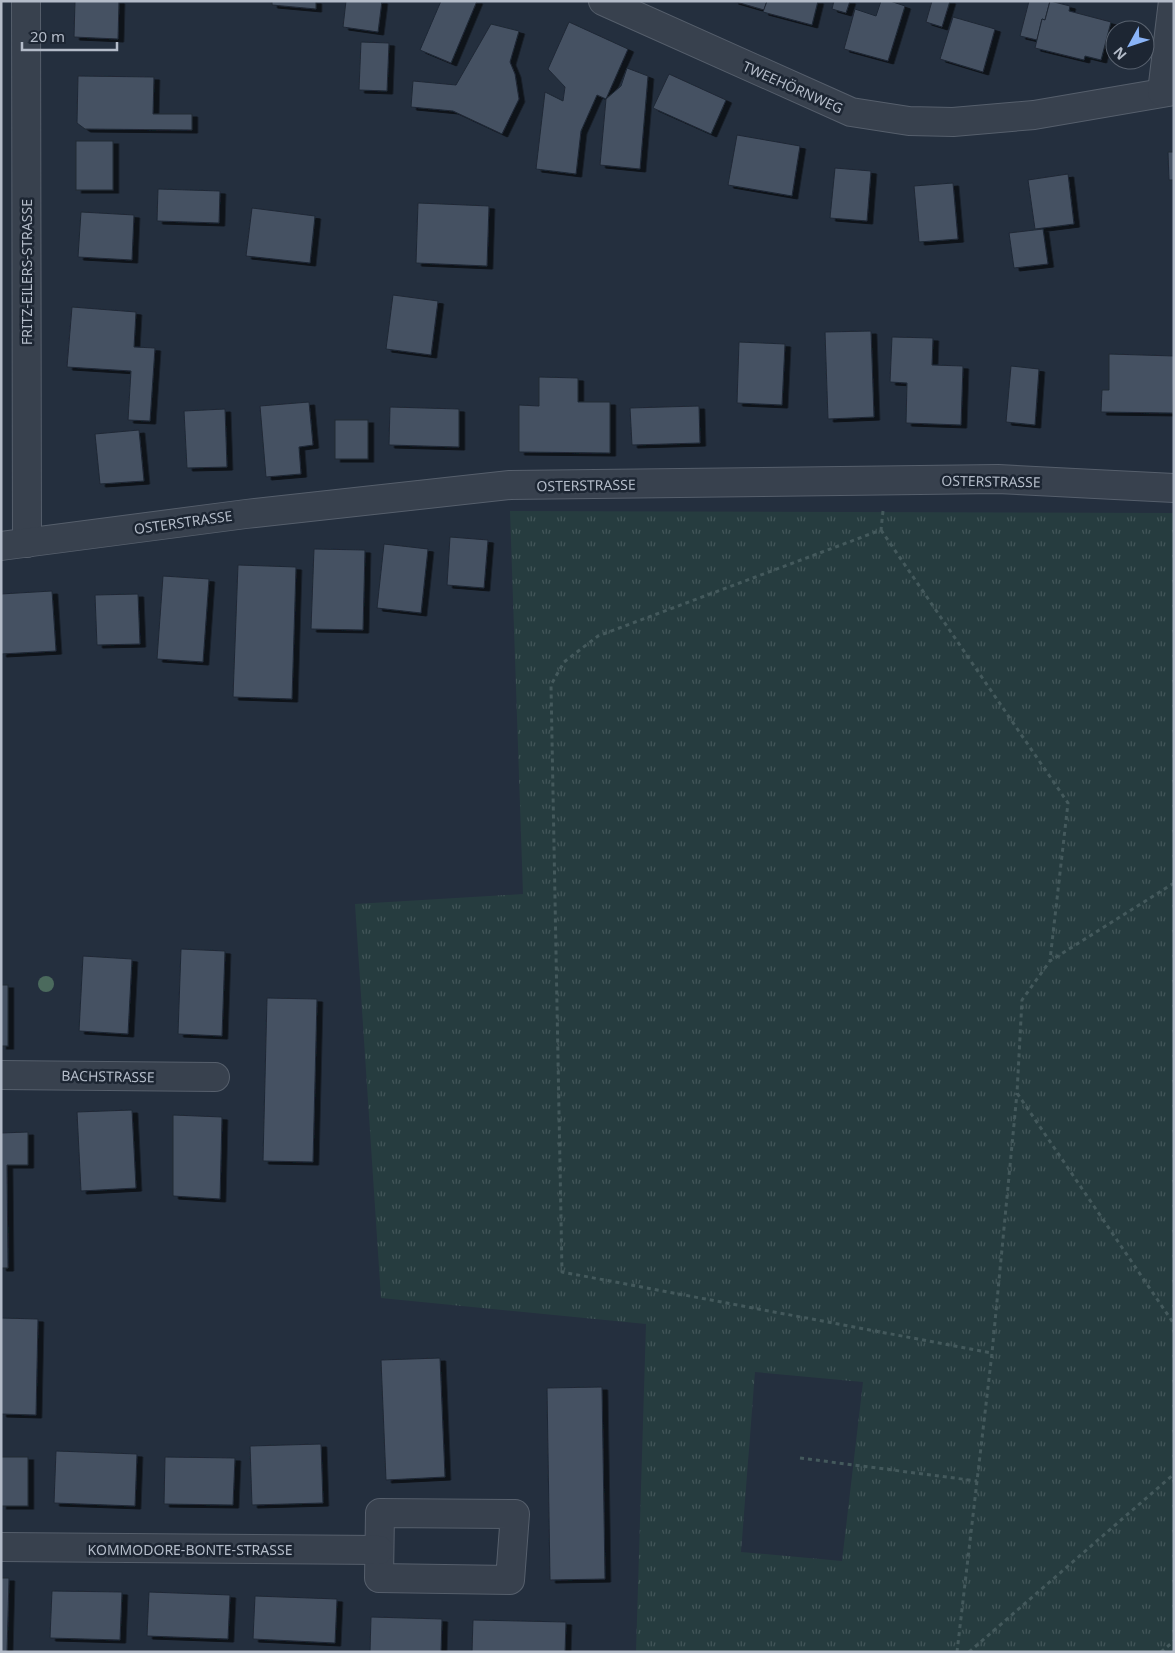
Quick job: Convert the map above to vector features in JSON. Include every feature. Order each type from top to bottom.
[{"type":"street","name":"FRITZ-EILERS-STRASSE","points":[[14,545],[26,1]]},
{"type":"street","name":"TWEEHÖRNWEG","points":[[603,1],[851,112],[909,121],[953,122],[1034,115],[1168,92]]},
{"type":"street","points":[[1168,92],[1173,1]]},
{"type":"street","name":"OSTERSTRASSE","points":[[14,545],[246,514],[510,486],[998,479],[1174,488]]},
{"type":"street","name":"BACHSTRASSE","points":[[1,1075],[215,1077]]},
{"type":"street","points":[[380,1513],[515,1514],[510,1580],[379,1578],[379,1550],[380,1513]]},
{"type":"street","name":"KOMMODORE-BONTE-STRASSE","points":[[1,1548],[379,1550]]},
{"type":"path","points":[[885,481],[881,530],[1068,803],[1050,961]]},
{"type":"path","points":[[881,530],[598,636],[564,662],[551,685],[562,1272],[992,1353]]},
{"type":"path","points":[[957,1652],[992,1353],[1017,1093],[1022,1000],[1050,961],[1174,883]]},
{"type":"path","points":[[1017,1093],[1174,1324]]},
{"type":"path","points":[[800,1458],[977,1481]]},
{"type":"path","points":[[969,1652],[1174,1474]]},
{"type":"path","points":[[1161,1652],[1174,1640]]},
{"type":"green space","points":[[510,511],[1174,513],[1174,1652],[636,1652],[646,1324],[381,1298],[355,904],[523,894]],"holes":[[[755,1372],[863,1382],[842,1561],[741,1552]]]},
{"type":"building","points":[[75,1],[119,1],[118,39],[74,37]]},
{"type":"building","points":[[272,1],[316,1],[316,9],[272,5]]},
{"type":"building","points":[[346,1],[382,1],[378,32],[343,27]]},
{"type":"building","points":[[441,1],[477,1],[451,63],[420,50]]},
{"type":"building","points":[[733,1],[767,1],[764,10]]},
{"type":"building","points":[[767,1],[818,1],[812,25],[763,12]]},
{"type":"building","points":[[834,1],[850,1],[846,13],[832,9]]},
{"type":"building","points":[[881,1],[890,1],[905,6],[888,61],[844,49],[855,9],[876,16]]},
{"type":"building","points":[[932,1],[950,1],[942,27],[926,22]]},
{"type":"building","points":[[1029,1],[1050,1],[1045,20],[1042,19],[1037,40],[1020,36]]},
{"type":"building","points":[[1050,1],[1070,6],[1069,11],[1105,20],[1105,45],[1101,60],[1085,56],[1084,60],[1035,48],[1042,19],[1045,20]]},
{"type":"building","points":[[953,17],[995,29],[983,72],[940,59]]},
{"type":"building","points":[[569,22],[628,49],[606,99],[597,95],[581,131],[576,174],[536,169],[545,92],[563,101],[565,87],[548,69]]},
{"type":"building","points":[[491,24],[519,31],[510,62],[515,74],[519,99],[502,134],[453,111],[411,107],[413,81],[456,85]]},
{"type":"building","points":[[361,42],[389,43],[387,91],[359,90]]},
{"type":"building","points":[[627,68],[648,76],[640,169],[600,165],[606,99],[621,86]]},
{"type":"building","points":[[669,74],[726,100],[711,134],[653,108]]},
{"type":"building","points":[[78,76],[154,77],[153,114],[192,114],[192,130],[85,129],[77,123]]},
{"type":"building","points":[[737,135],[800,146],[792,196],[728,185]]},
{"type":"building","points":[[76,141],[113,141],[113,190],[76,190]]},
{"type":"building","points":[[1168,152],[1174,152],[1174,180],[1169,180]]},
{"type":"building","points":[[835,168],[871,171],[867,221],[830,218]]},
{"type":"building","points":[[1068,174],[1074,224],[1035,229],[1028,180]]},
{"type":"building","points":[[953,183],[958,239],[919,242],[914,186]]},
{"type":"building","points":[[158,189],[220,191],[219,223],[157,221]]},
{"type":"building","points":[[418,203],[489,206],[487,266],[416,263]]},
{"type":"building","points":[[252,208],[315,216],[310,263],[246,256]]},
{"type":"building","points":[[81,212],[134,215],[132,260],[78,257]]},
{"type":"building","points":[[1043,229],[1048,264],[1014,268],[1009,233]]},
{"type":"building","points":[[393,295],[438,301],[431,355],[386,349]]},
{"type":"building","points":[[72,307],[136,312],[134,347],[155,348],[150,421],[128,420],[131,371],[67,367]]},
{"type":"building","points":[[871,331],[874,417],[828,419],[825,332]]},
{"type":"building","points":[[892,337],[933,338],[932,365],[963,366],[961,425],[906,423],[907,383],[890,382]]},
{"type":"building","points":[[739,342],[785,344],[782,405],[737,403]]},
{"type":"building","points":[[1109,354],[1174,356],[1173,413],[1101,412],[1102,390],[1109,390]]},
{"type":"building","points":[[1011,366],[1039,369],[1035,425],[1006,422]]},
{"type":"building","points":[[539,377],[578,378],[578,402],[610,402],[610,453],[519,452],[519,405],[539,406]]},
{"type":"building","points":[[309,402],[313,445],[299,447],[301,474],[266,477],[260,406]]},
{"type":"building","points":[[699,406],[700,443],[632,445],[630,408]]},
{"type":"building","points":[[390,407],[459,409],[459,447],[389,445]]},
{"type":"building","points":[[225,409],[227,467],[187,468],[184,411]]},
{"type":"building","points":[[335,420],[368,420],[368,459],[335,459]]},
{"type":"building","points":[[139,430],[144,481],[100,484],[95,434]]},
{"type":"building","points":[[450,537],[488,540],[484,588],[447,585]]},
{"type":"building","points":[[384,544],[428,549],[421,613],[377,608]]},
{"type":"building","points":[[314,549],[365,550],[363,630],[311,629]]},
{"type":"building","points":[[238,565],[296,567],[292,699],[233,697]]},
{"type":"building","points":[[163,576],[209,579],[203,662],[157,659]]},
{"type":"building","points":[[52,591],[56,651],[1,654],[1,594]]},
{"type":"building","points":[[138,594],[140,644],[97,645],[95,595]]},
{"type":"building","points":[[181,949],[225,951],[222,1036],[178,1034]]},
{"type":"building","points":[[83,956],[132,959],[128,1034],[79,1031]]},
{"type":"building","points":[[1,985],[8,985],[8,1046],[1,1046]]},
{"type":"building","points":[[267,998],[317,999],[313,1162],[263,1161]]},
{"type":"building","points":[[132,1110],[136,1188],[81,1191],[77,1112]]},
{"type":"building","points":[[173,1115],[222,1117],[220,1199],[173,1196]]},
{"type":"building","points":[[28,1132],[28,1165],[7,1165],[8,1268],[1,1268],[1,1133]]},
{"type":"building","points":[[1,1318],[38,1319],[36,1415],[1,1414]]},
{"type":"building","points":[[440,1358],[445,1477],[386,1480],[381,1360]]},
{"type":"building","points":[[602,1387],[605,1579],[550,1580],[547,1388]]},
{"type":"building","points":[[321,1444],[323,1503],[252,1505],[250,1446]]},
{"type":"building","points":[[56,1451],[137,1454],[135,1506],[54,1503]]},
{"type":"building","points":[[1,1457],[28,1457],[28,1506],[1,1506]]},
{"type":"building","points":[[165,1457],[235,1458],[233,1505],[164,1504]]},
{"type":"building","points":[[1,1578],[9,1578],[7,1652],[1,1652]]},
{"type":"building","points":[[52,1591],[122,1592],[120,1640],[50,1638]]},
{"type":"building","points":[[149,1592],[230,1595],[228,1639],[147,1636]]},
{"type":"building","points":[[255,1596],[337,1599],[335,1643],[253,1639]]},
{"type":"building","points":[[371,1617],[442,1619],[441,1652],[370,1652]]},
{"type":"building","points":[[473,1620],[566,1622],[565,1652],[472,1652]]}]
